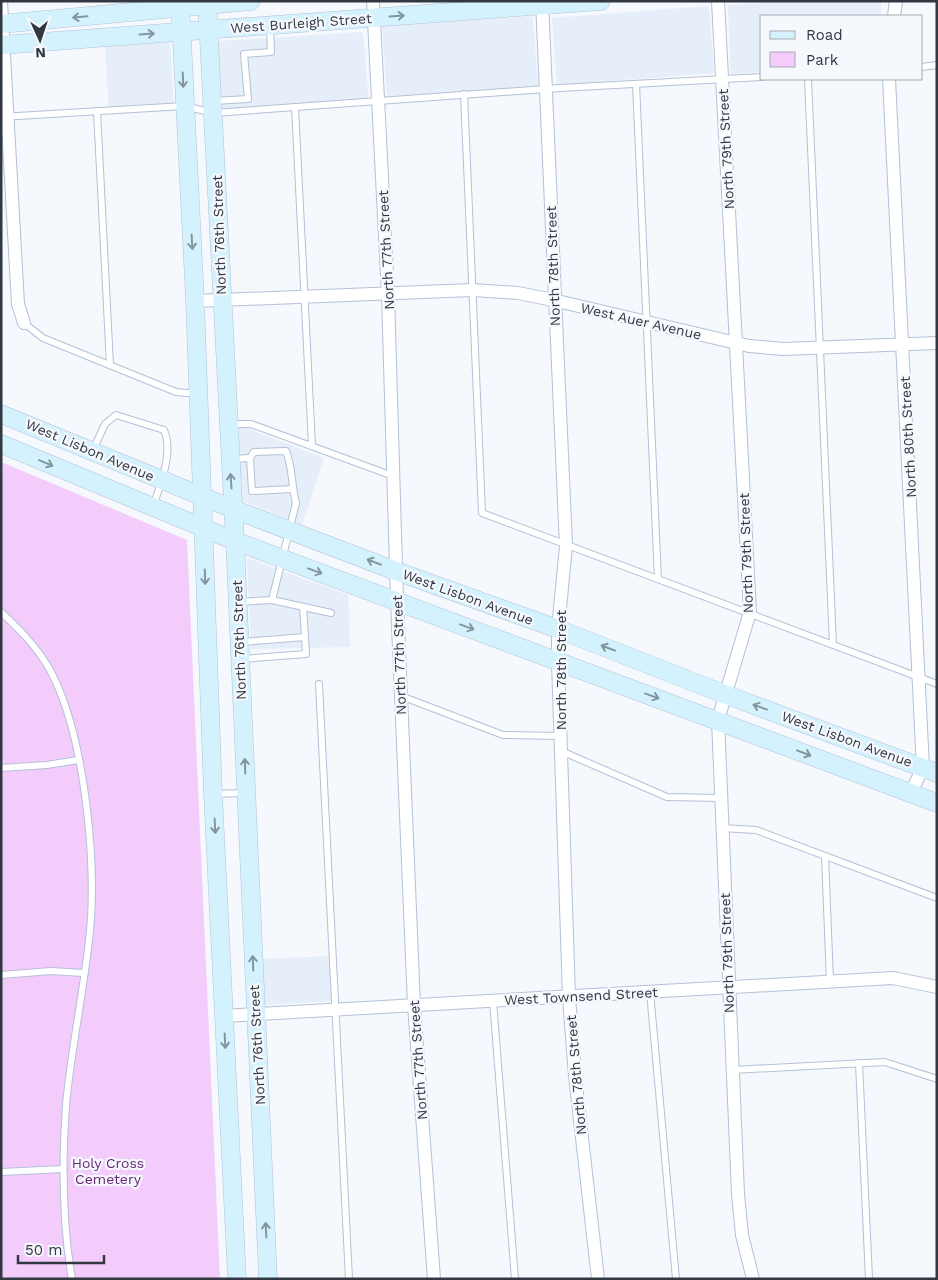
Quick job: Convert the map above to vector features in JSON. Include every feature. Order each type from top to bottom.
[{"type":"main road","name":"West Burleigh Street","points":[[2,24],[148,6],[251,1]]},
{"type":"main road","name":"West Burleigh Street","points":[[2,45],[270,25],[373,10],[602,1]]},
{"type":"main road","name":"North 76th Street","points":[[207,3],[214,107],[221,301],[238,602],[268,1279]]},
{"type":"main road","name":"North 76th Street","points":[[180,4],[196,301],[213,794],[237,1279]]},
{"type":"main road","points":[[112,11],[112,36]]},
{"type":"main road","name":"West Lisbon Avenue","points":[[1,414],[233,509],[396,571],[558,629],[724,694],[930,770]]},
{"type":"main road","name":"West Lisbon Avenue","points":[[1,444],[235,541],[937,803]]},
{"type":"street","points":[[1,1],[5,117],[18,304],[24,323]]},
{"type":"street","name":"North 79th Street","points":[[718,1],[750,612],[724,694],[718,720],[720,798],[731,1070],[742,1236],[753,1279]]},
{"type":"street","points":[[894,15],[896,1]]},
{"type":"street","name":"North 78th Street","points":[[542,3],[547,89],[553,300],[566,546],[558,629],[558,661],[569,997],[575,1076],[598,1279]]},
{"type":"street","name":"North 77th Street","points":[[373,10],[388,295],[397,601],[414,1005],[434,1279]]},
{"type":"street","name":"North 80th Street","points":[[889,80],[920,678],[930,770],[911,792]]},
{"type":"street","name":"West Auer Avenue","points":[[196,301],[388,295],[472,290],[518,293],[737,344],[784,350],[937,343]]},
{"type":"street","name":"West Townsend Street","points":[[224,1016],[893,978],[937,987]]},
{"type":"lane","points":[[214,107],[248,98],[244,54],[271,52],[270,25]]},
{"type":"lane","points":[[923,67],[937,65]]},
{"type":"lane","points":[[5,117],[184,106],[295,107],[464,94],[760,77]]},
{"type":"lane","points":[[808,80],[833,644]]},
{"type":"lane","points":[[636,84],[658,579]]},
{"type":"lane","points":[[464,94],[482,513],[566,546],[750,612],[937,684]]},
{"type":"lane","points":[[295,107],[312,446]]},
{"type":"lane","points":[[97,111],[110,365]]},
{"type":"lane","points":[[24,323],[43,338],[176,392],[199,394]]},
{"type":"lane","points":[[92,451],[104,424],[116,416],[164,430],[168,440],[162,480],[153,507]]},
{"type":"lane","points":[[228,424],[252,424],[394,476]]},
{"type":"lane","points":[[272,600],[296,503],[292,489],[291,466],[286,451],[254,452],[250,458],[252,491],[271,488],[292,489]]},
{"type":"lane","points":[[268,452],[269,460]]},
{"type":"lane","points":[[230,459],[250,458]]},
{"type":"lane","points":[[238,602],[272,600],[331,614]]},
{"type":"lane","points":[[240,650],[306,654],[303,607]]},
{"type":"lane","points":[[1,612],[35,646],[50,670],[71,722],[89,824],[92,908],[70,1071],[63,1169],[72,1279]]},
{"type":"lane","points":[[240,650],[305,637]]},
{"type":"lane","points":[[319,684],[348,1279]]},
{"type":"lane","points":[[401,696],[503,735],[561,736]]},
{"type":"lane","points":[[561,751],[667,796],[720,798]]},
{"type":"lane","points":[[1,768],[47,765],[78,760]]},
{"type":"lane","points":[[213,794],[246,793]]},
{"type":"lane","points":[[721,828],[756,830],[937,898]]},
{"type":"lane","points":[[825,856],[830,982]]},
{"type":"lane","points":[[1,975],[51,971],[83,973]]},
{"type":"lane","points":[[650,992],[676,1279]]},
{"type":"lane","points":[[493,1001],[516,1279]]},
{"type":"lane","points":[[731,1070],[885,1062],[937,1080]]},
{"type":"lane","points":[[858,1063],[869,1279]]},
{"type":"lane","points":[[1,1172],[63,1169]]},
{"type":"shaded area","points":[[800,1],[881,1],[881,15],[760,15],[760,72],[731,74],[728,5]]},
{"type":"shaded area","points":[[709,6],[714,73],[557,85],[552,18]]},
{"type":"shaded area","points":[[533,16],[538,87],[387,96],[382,26]]},
{"type":"shaded area","points":[[363,32],[369,104],[222,116],[218,41]]},
{"type":"shaded area","points":[[170,42],[174,108],[109,112],[105,46]]},
{"type":"shaded area","points":[[236,424],[324,458],[302,525],[238,499]]},
{"type":"shaded area","points":[[247,558],[348,595],[350,647],[251,649]]},
{"type":"shaded area","points":[[331,956],[333,1001],[265,1005],[263,959]]},
{"type":"green space","name":"Holy Cross Cemetery","points":[[1,462],[187,540],[220,1279],[1,1279]]}]
